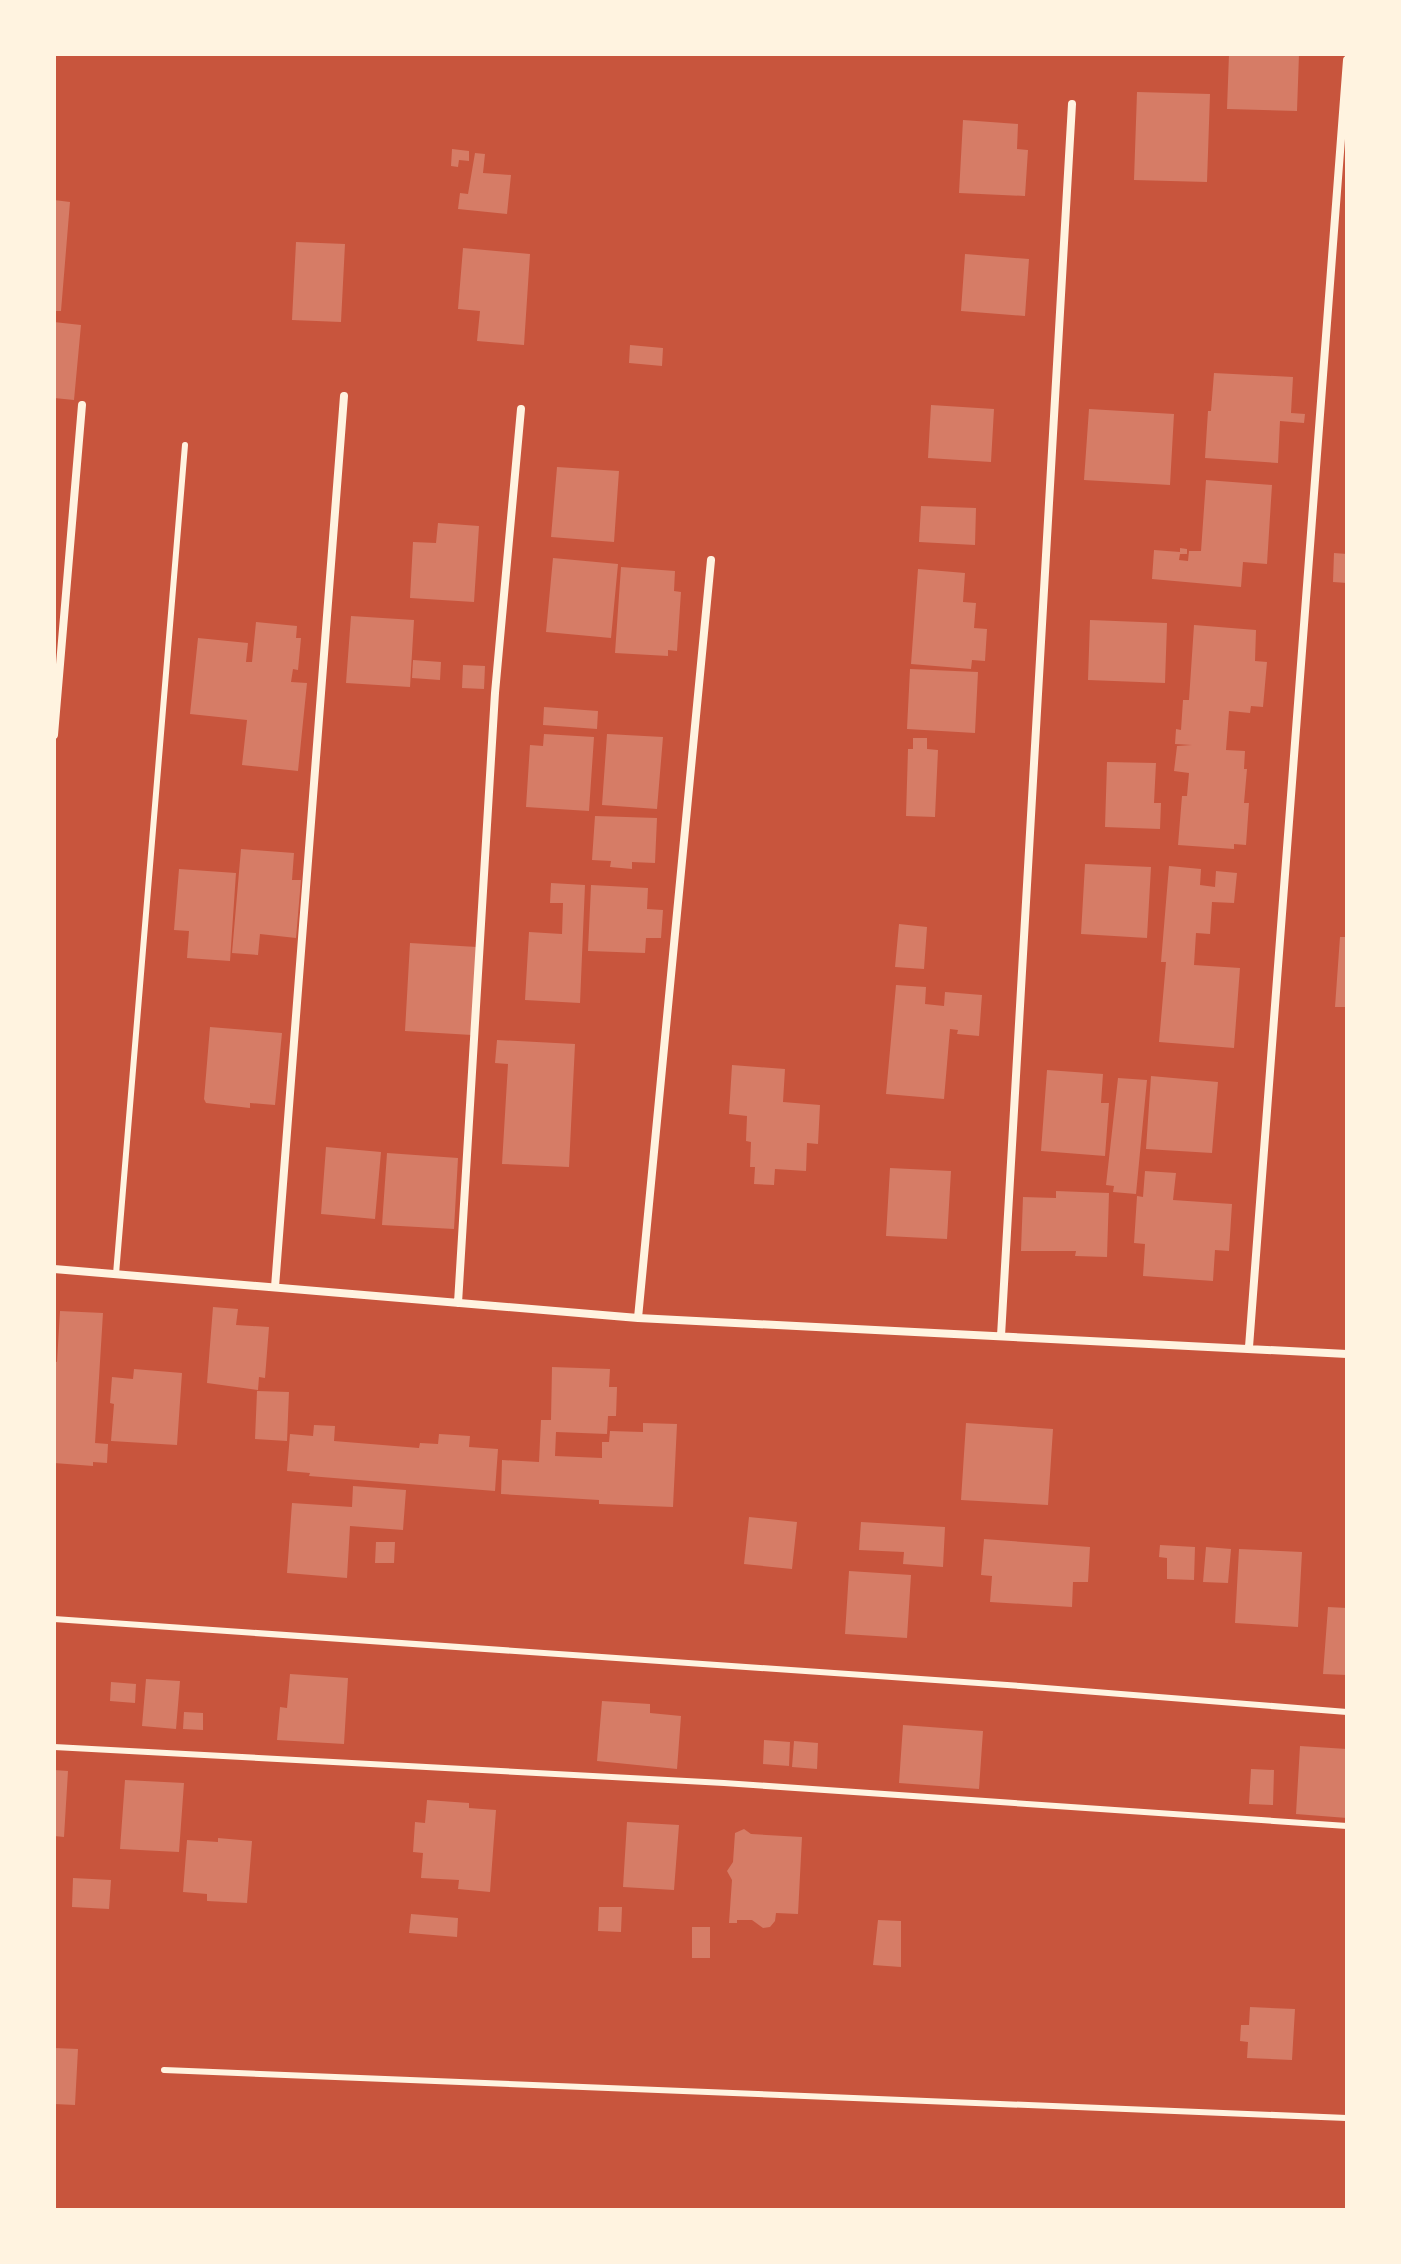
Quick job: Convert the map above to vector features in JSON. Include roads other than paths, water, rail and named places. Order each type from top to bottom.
[{"type":"street","points":[[1249,1347],[1347,60]]},
{"type":"street","points":[[1001,1336],[1072,104]]},
{"type":"street","points":[[275,1287],[344,396]]},
{"type":"street","points":[[54,735],[82,405]]},
{"type":"street","points":[[458,1303],[495,693],[521,409]]},
{"type":"street","points":[[638,1318],[711,560]]},
{"type":"street","points":[[54,1269],[638,1318],[1347,1354]]},
{"type":"lane","points":[[116,1274],[185,445]]},
{"type":"lane","points":[[54,1619],[1347,1712]]},
{"type":"lane","points":[[54,1747],[724,1783],[1347,1826]]},
{"type":"lane","points":[[164,2070],[1347,2118]]}]
